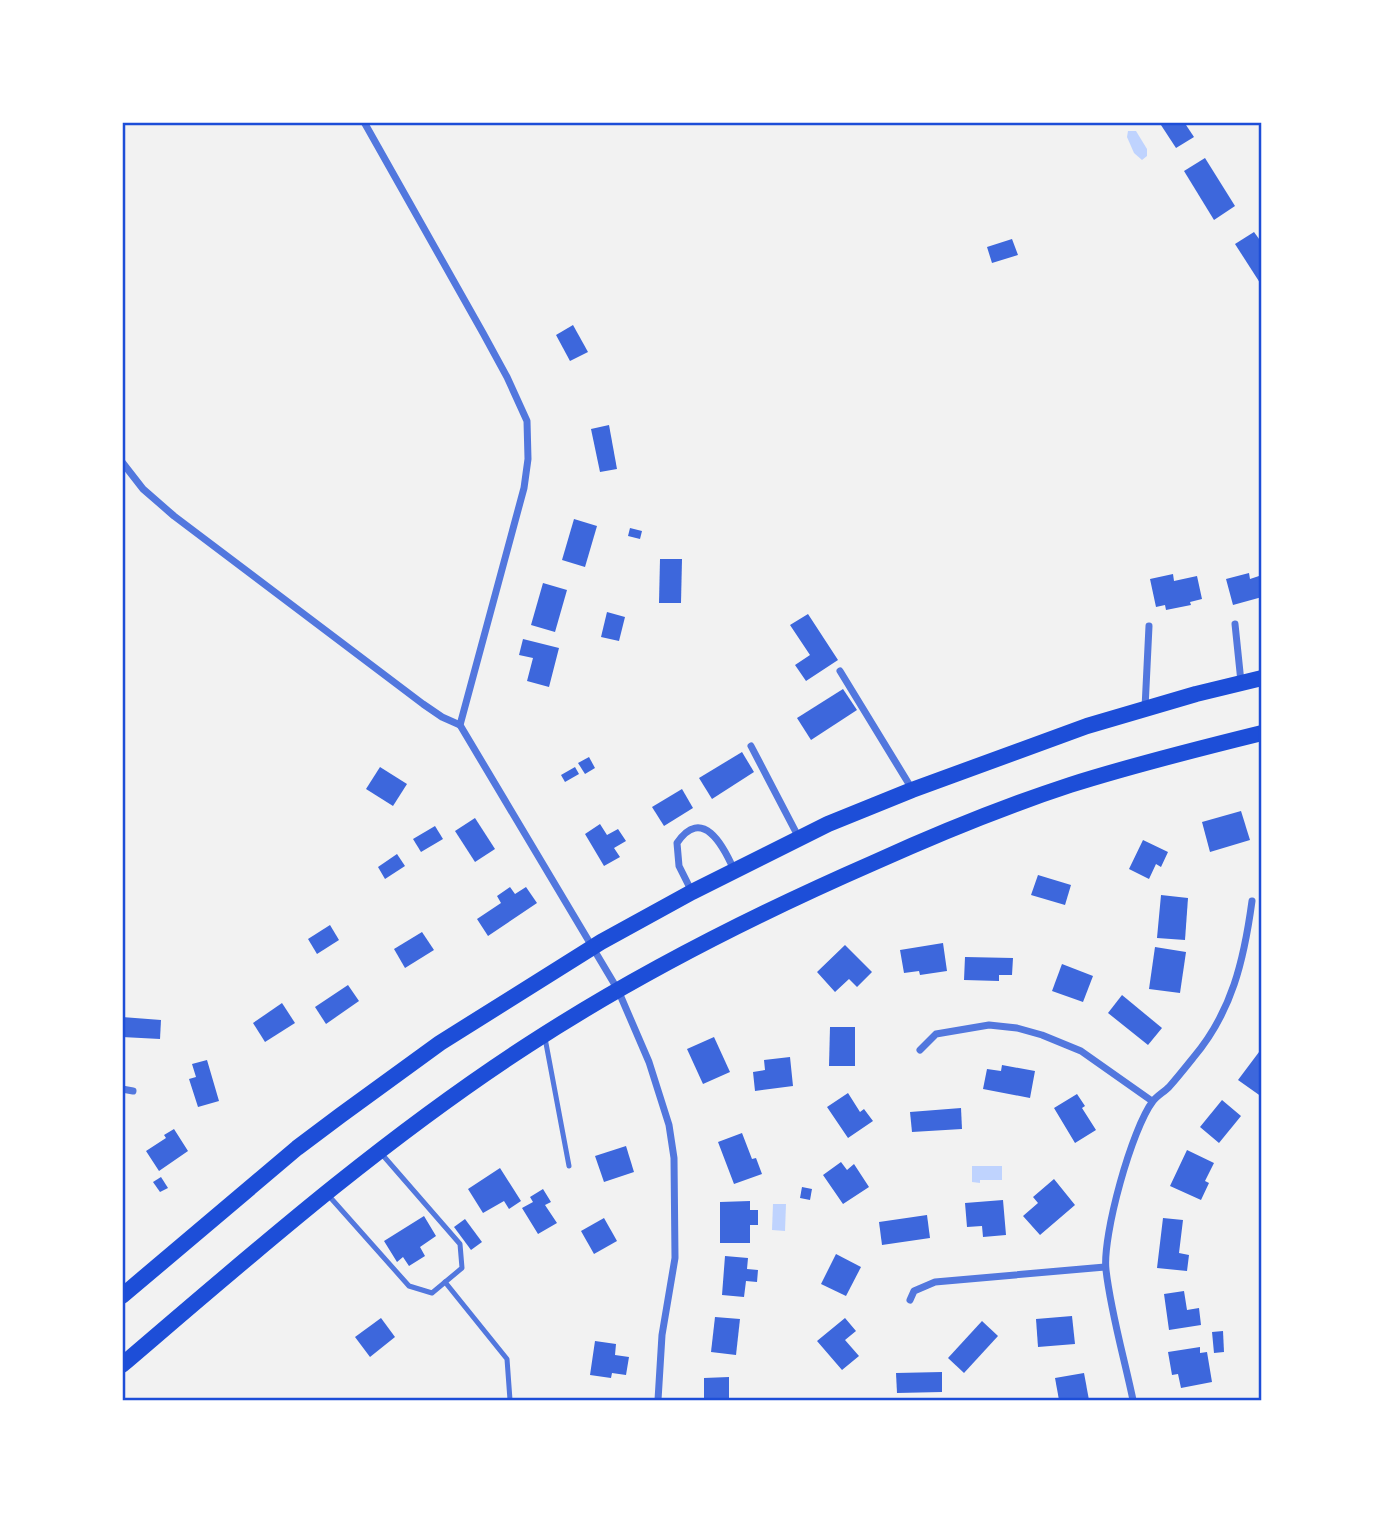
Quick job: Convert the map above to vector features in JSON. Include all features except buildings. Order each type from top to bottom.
[{"type":"highway","points":[[122,1296],[297,1149],[440,1044],[592,947],[692,892],[828,824],[1023,748],[1145,709],[1262,678]]},
{"type":"highway","points":[[122,1365],[327,1193],[449,1099],[618,990],[769,910],[932,836],[1083,781],[1262,733]]},
{"type":"street","points":[[363,122],[483,333],[527,421],[528,459],[524,488],[460,725]]},
{"type":"street","points":[[122,462],[143,489],[174,516],[423,704],[460,725],[618,990],[637,1031],[661,1097],[674,1158],[675,1258],[662,1335],[658,1401]]},
{"type":"street","points":[[1235,624],[1241,682]]},
{"type":"street","points":[[1145,709],[1149,626]]},
{"type":"street","points":[[840,671],[912,790]]},
{"type":"street","points":[[751,746],[799,839]]},
{"type":"street","points":[[692,892],[679,866],[677,843],[682,835],[694,828],[703,828],[716,837],[734,870]]},
{"type":"street","points":[[1133,1401],[1105,1267],[1111,1223],[1126,1159],[1152,1101],[1194,1057],[1226,1009],[1247,943],[1252,901]]},
{"type":"street","points":[[920,1051],[936,1034],[989,1025],[1017,1028],[1081,1051],[1152,1101]]},
{"type":"street","points":[[122,1089],[133,1091]]},
{"type":"street","points":[[910,1300],[914,1291],[935,1282],[1105,1267]]},
{"type":"lane","points":[[545,1035],[569,1166]]},
{"type":"lane","points":[[327,1193],[410,1286],[432,1293],[462,1268],[460,1244],[380,1152]]},
{"type":"lane","points":[[445,1282],[507,1359],[510,1401]]},
{"type":"water","points":[[1128,131],[1136,131],[1147,149],[1147,156],[1142,160],[1134,153],[1127,137]]},
{"type":"water","points":[[972,1166],[1002,1166],[1002,1180],[972,1182]]},
{"type":"water","points":[[773,1204],[786,1204],[785,1231],[772,1230]]}]
